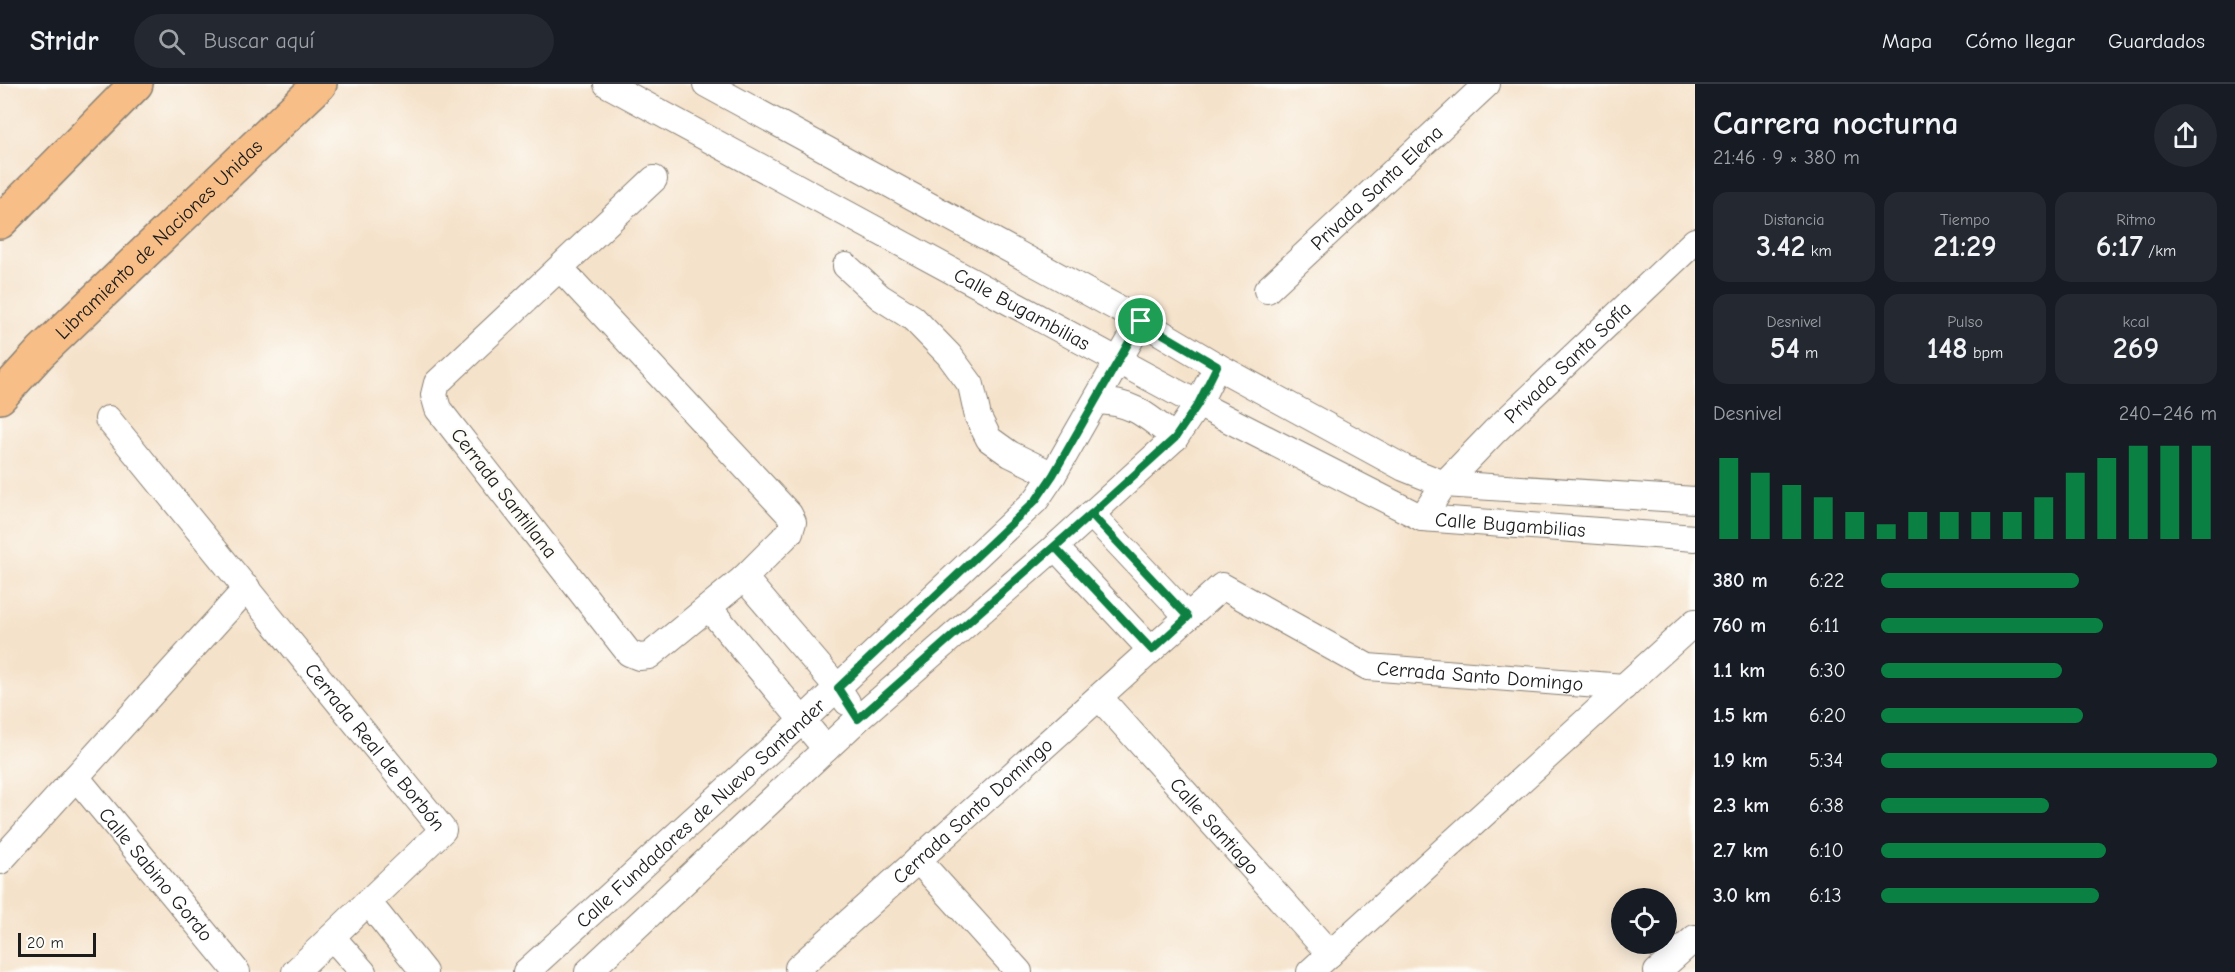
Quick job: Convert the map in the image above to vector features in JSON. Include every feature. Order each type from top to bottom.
[{"type":"highway","points":[[0,222],[136,84]]},
{"type":"highway","name":"Libramiento de Naciones Unidas","points":[[0,397],[41,352],[320,84]]},
{"type":"street","name":"Calle Bugambilias","points":[[607,84],[1198,404],[1422,518],[1695,538]]},
{"type":"street","name":"Calle Bugambilias","points":[[706,84],[1141,321],[1217,366],[1404,468],[1444,484],[1695,500]]},
{"type":"street","name":"Privada Santa Elena","points":[[1267,290],[1487,84]]},
{"type":"street","name":"Cerrada Santillana","points":[[560,268],[789,514],[793,522],[790,532],[744,578],[649,656],[639,657],[629,653],[438,409],[434,395],[437,383],[654,179]]},
{"type":"street","name":"Privada Santa Sofía","points":[[1422,518],[1444,484],[1494,432],[1695,241]]},
{"type":"street","points":[[846,266],[880,297],[913,318],[949,355],[971,385],[978,417],[989,439],[1010,454],[1053,475]]},
{"type":"street","name":"Calle Fundadores de Nuevo Santander","points":[[526,972],[838,688],[1036,500],[1053,475],[1141,321]]},
{"type":"street","name":"Calle Fundadores de Nuevo Santander","points":[[588,972],[858,719],[1055,547],[1175,438],[1198,404],[1217,366]]},
{"type":"street","points":[[1096,401],[1118,401],[1144,413],[1175,438]]},
{"type":"street","name":"Cerrada Real de Borbón","points":[[108,419],[443,830],[295,972]]},
{"type":"street","points":[[1091,514],[1188,617]]},
{"type":"street","points":[[1055,547],[1152,650]]},
{"type":"street","points":[[744,578],[838,688],[858,719]]},
{"type":"street","name":"Cerrada Santo Domingo","points":[[801,972],[798,968],[1222,586],[1368,667],[1624,687]]},
{"type":"street","points":[[0,861],[247,588]]},
{"type":"street","points":[[709,608],[826,749]]},
{"type":"street","name":"Cerrada Santo Domingo","points":[[1310,972],[1695,622]]},
{"type":"street","name":"Calle Santiago","points":[[1100,698],[1330,954]]},
{"type":"street","name":"Calle Sabino Gordo","points":[[76,777],[237,972]]},
{"type":"street","points":[[918,860],[1019,972]]},
{"type":"street","points":[[368,902],[424,972]]},
{"type":"street","points":[[332,937],[363,972]]},
{"type":"street","points":[[1657,972],[1695,938]]},
{"type":"route","points":[[1141,321],[1053,475],[1036,500],[838,688],[858,719],[1091,514],[1188,617],[1152,650],[1055,547],[1091,514],[1175,438],[1198,404],[1217,366],[1141,321]]}]
